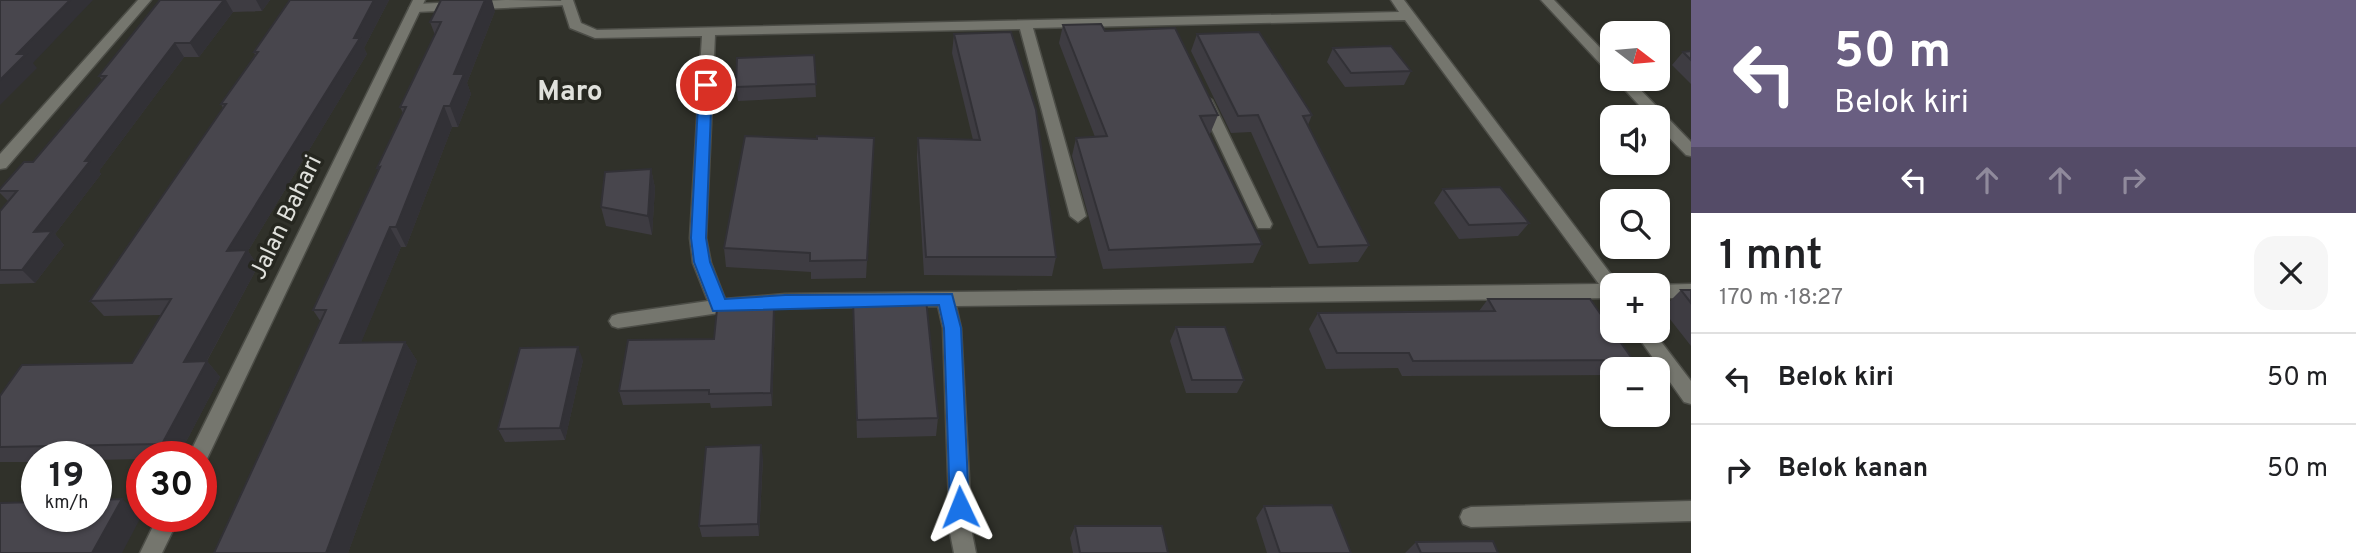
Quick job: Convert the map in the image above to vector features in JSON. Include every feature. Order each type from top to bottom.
[{"type":"street","points":[[0,164],[145,0]]},
{"type":"street","points":[[1397,0],[1600,274]]},
{"type":"street","points":[[1547,0],[1600,55]]},
{"type":"street","points":[[417,4],[567,1],[575,25],[595,34],[1025,24],[1170,27],[1409,16]]},
{"type":"street","name":"Jalan Bahari","points":[[206,441],[417,4]]},
{"type":"street","points":[[1025,24],[1078,216]]},
{"type":"street","points":[[709,30],[698,238],[702,262],[719,306]]},
{"type":"street","points":[[1196,81],[1264,224]]},
{"type":"street","points":[[1634,91],[1691,151]]},
{"type":"street","points":[[618,321],[719,306],[785,301],[1600,290]]},
{"type":"street","points":[[1670,291],[1691,291]]},
{"type":"street","points":[[946,299],[952,328],[961,533],[965,553]]},
{"type":"street","points":[[1652,343],[1691,396]]},
{"type":"street","points":[[1471,517],[1691,511]]},
{"type":"street","points":[[151,553],[161,532]]},
{"type":"building","points":[[0,0],[70,0],[17,54],[26,54],[0,80]]},
{"type":"building","points":[[160,0],[224,0],[190,43],[175,43],[85,161],[90,161],[34,232],[52,231],[22,270],[0,270],[0,211],[17,191],[0,189],[24,162],[33,162],[106,76],[99,76]]},
{"type":"building","points":[[290,0],[374,0],[354,38],[360,38],[227,251],[247,250],[184,362],[207,361],[164,441],[126,441],[126,445],[112,445],[112,441],[21,441],[21,447],[0,447],[0,396],[22,365],[132,363],[171,299],[90,301],[226,104],[221,104],[258,52],[254,52]]},
{"type":"building","points":[[441,0],[485,0],[454,74],[464,74],[450,106],[444,106],[396,227],[390,227],[340,343],[405,342],[326,553],[214,553],[326,310],[313,310],[406,107],[400,107],[441,22],[430,22]]},
{"type":"building","points":[[1101,24],[1105,31],[1175,28],[1218,115],[1200,116],[1262,244],[1109,250],[1076,138],[1107,136],[1063,25]]},
{"type":"building","points":[[1011,32],[1036,110],[1056,257],[926,257],[918,138],[980,140],[954,34]]},
{"type":"building","points":[[1259,32],[1312,115],[1303,116],[1369,245],[1318,247],[1258,115],[1238,116],[1197,34]]},
{"type":"building","points":[[1391,46],[1411,71],[1351,73],[1333,48]]},
{"type":"building","points":[[1691,51],[1691,60],[1683,52]]},
{"type":"building","points":[[814,55],[816,84],[736,87],[737,58]]},
{"type":"building","points":[[745,136],[874,138],[867,260],[810,261],[810,253],[724,248]]},
{"type":"building","points":[[651,169],[648,216],[601,207],[605,172]]},
{"type":"building","points":[[1500,187],[1529,223],[1469,225],[1443,189]]},
{"type":"building","points":[[1681,290],[1691,290],[1691,303]]},
{"type":"building","points":[[926,299],[938,418],[857,420],[853,300]]},
{"type":"building","points":[[1488,299],[1590,299],[1600,313],[1600,343],[1621,343],[1631,357],[1600,357],[1600,360],[1413,361],[1409,353],[1337,353],[1318,313],[1495,311]]},
{"type":"building","points":[[774,308],[771,393],[709,394],[709,390],[619,391],[628,340],[714,339],[717,309]]},
{"type":"building","points":[[1176,327],[1225,327],[1244,380],[1192,380]]},
{"type":"building","points":[[578,347],[560,428],[498,429],[520,348]]},
{"type":"building","points":[[761,445],[758,524],[699,526],[706,447]]},
{"type":"building","points":[[112,499],[122,499],[112,517]]},
{"type":"building","points":[[21,502],[21,532],[104,532],[92,553],[0,553],[0,503]]},
{"type":"building","points":[[1332,505],[1351,553],[1280,553],[1264,506]]},
{"type":"building","points":[[1075,526],[1162,526],[1168,553],[1080,553]]},
{"type":"building","points":[[1493,541],[1498,553],[1421,553],[1416,542]]},
{"type":"district","name":"Maro","points":[[570,90]]},
{"type":"route","points":[[706,85],[698,238],[702,262],[719,306],[785,301],[946,299],[952,328],[960,507]]}]
